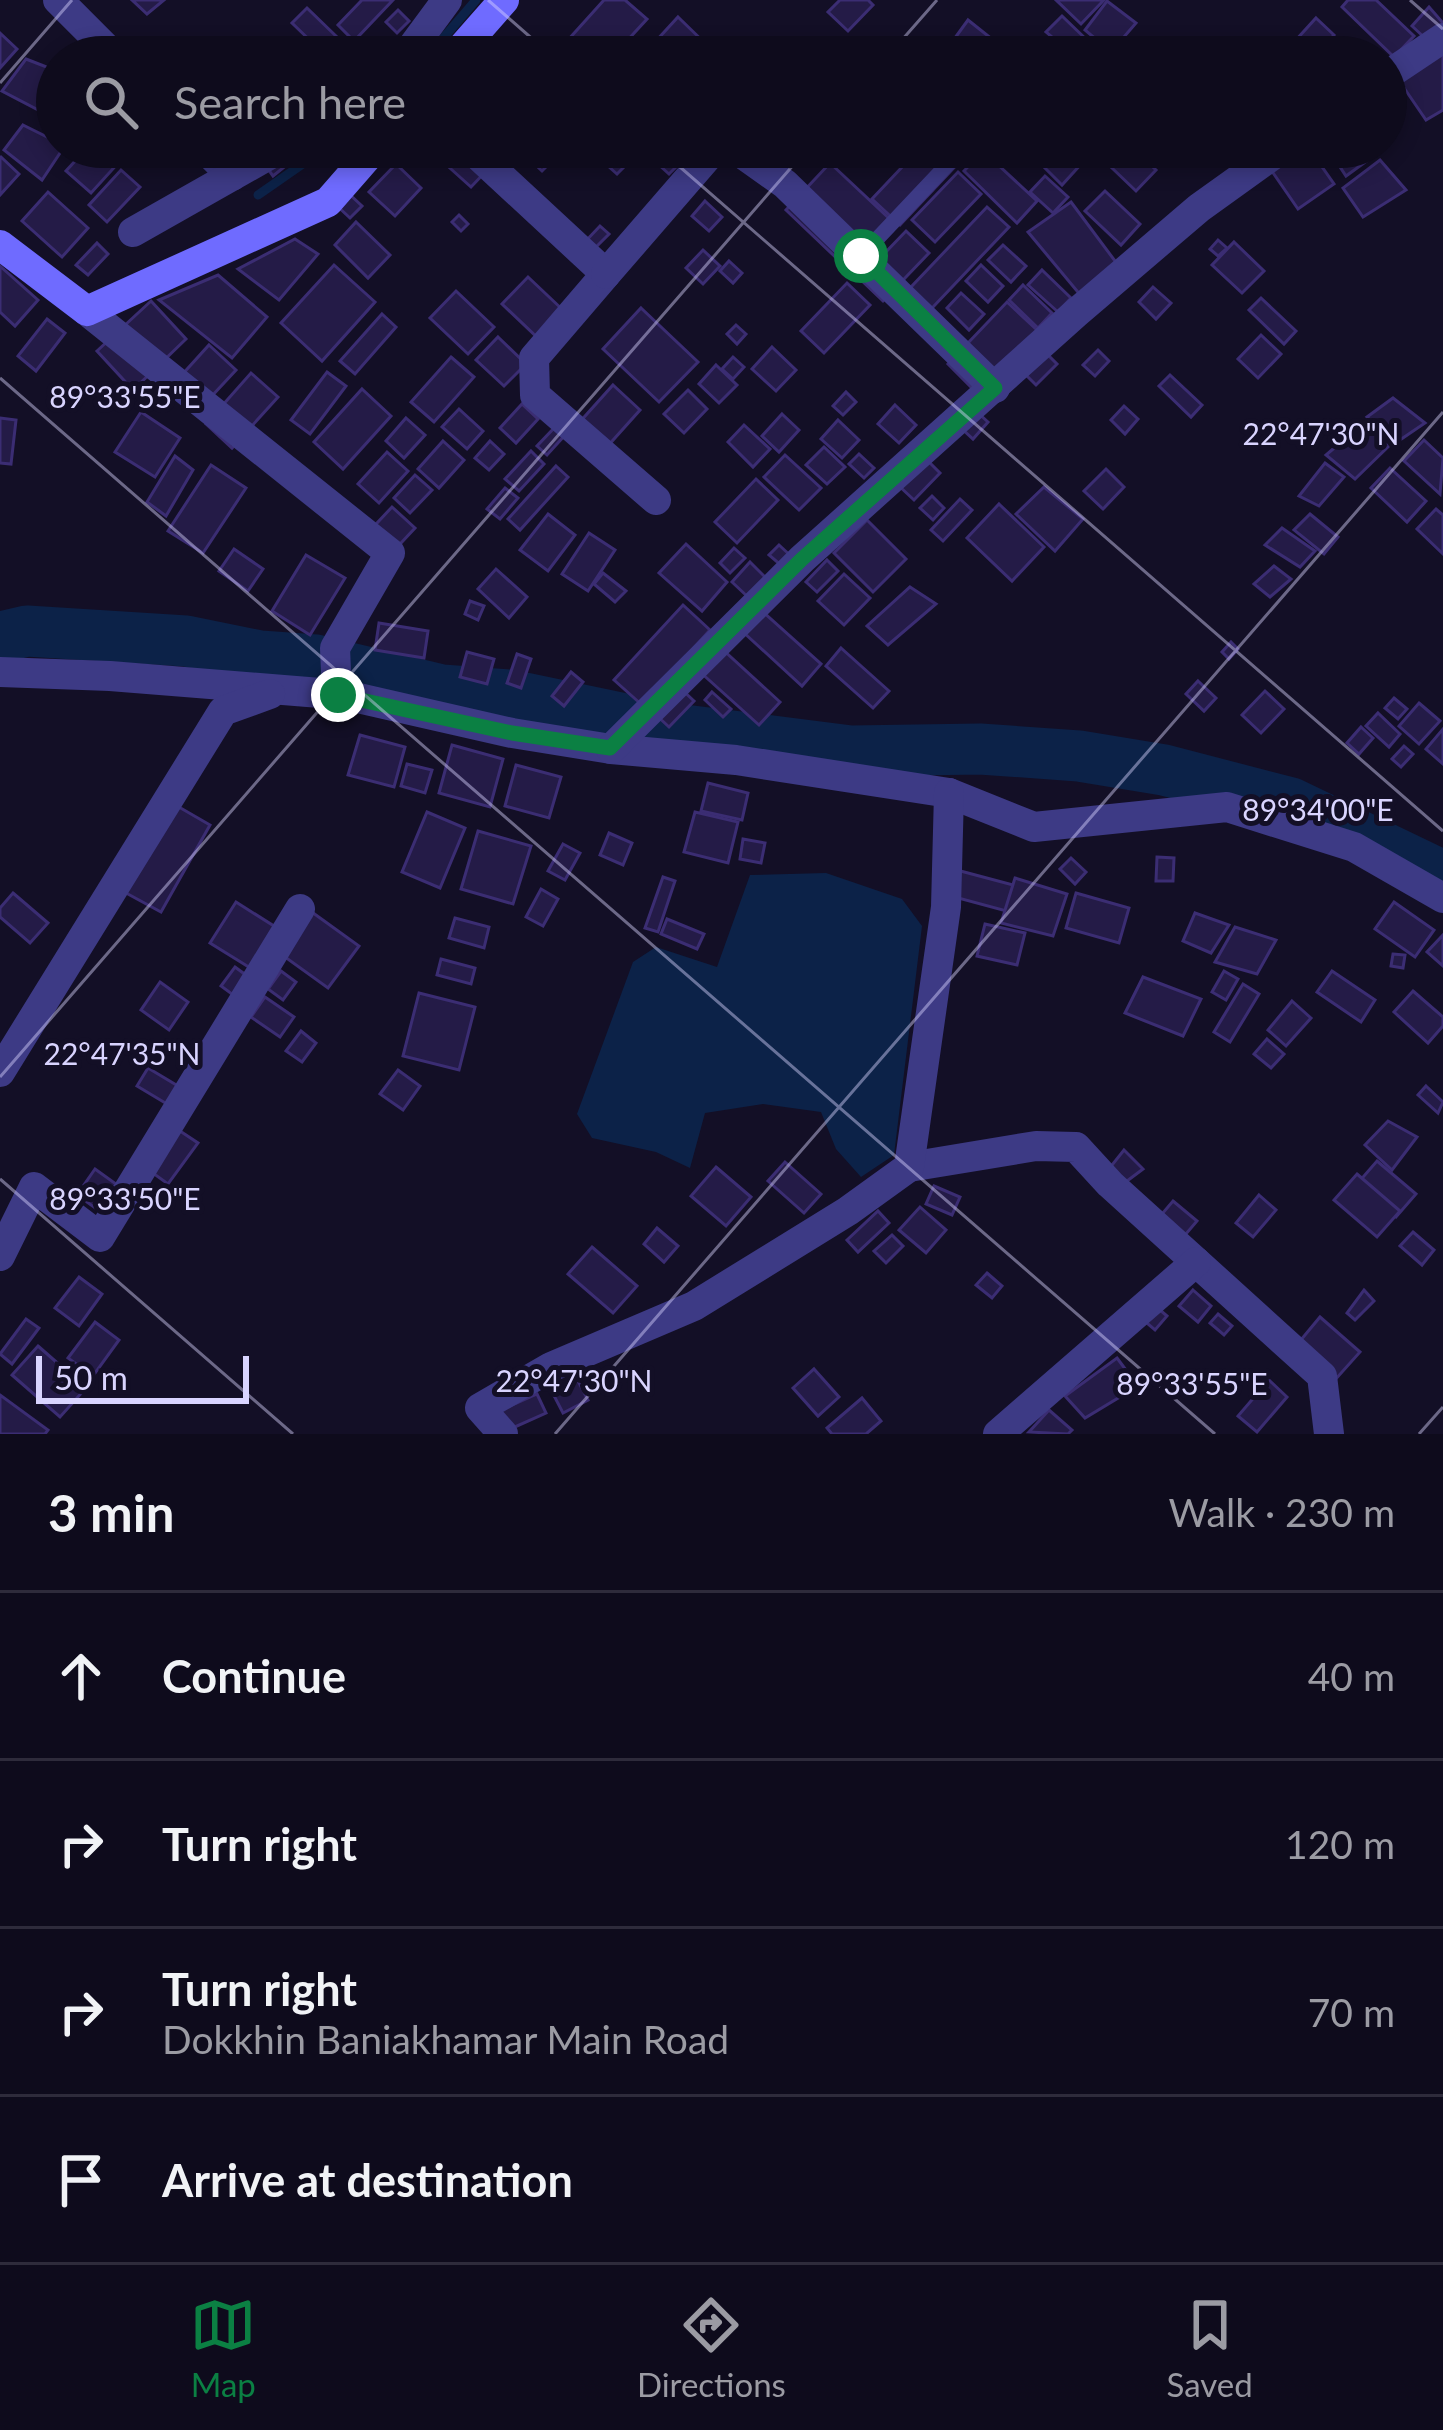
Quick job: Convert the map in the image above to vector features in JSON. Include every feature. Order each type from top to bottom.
[{"type":"street","points":[[58,0],[94,36]]},
{"type":"street","points":[[420,36],[447,0]]},
{"type":"street","points":[[472,36],[504,0]]},
{"type":"street","points":[[1407,62],[1443,38]]},
{"type":"street","points":[[224,168],[232,176]]},
{"type":"street","points":[[133,232],[246,168]]},
{"type":"street","points":[[88,310],[328,202],[358,168]]},
{"type":"street","points":[[492,168],[606,274]]},
{"type":"street","points":[[656,500],[536,395],[534,358],[698,168]]},
{"type":"street","points":[[763,168],[785,184],[995,388]]},
{"type":"street","points":[[610,748],[802,559],[1199,208],[1255,168]]},
{"type":"street","points":[[0,245],[390,553],[335,648],[337,694]]},
{"type":"street","points":[[0,673],[110,676],[337,694],[512,733],[736,760],[949,793],[1034,827],[1227,807],[1354,847],[1443,898]]},
{"type":"street","points":[[0,1072],[223,711],[284,689]]},
{"type":"street","points":[[909,1167],[946,907],[949,793]]},
{"type":"street","points":[[0,1256],[34,1187],[100,1237],[299,909]]},
{"type":"street","points":[[503,1434],[480,1408],[551,1367],[694,1306],[848,1211],[909,1167],[1036,1146],[1076,1148],[1322,1376],[1329,1434]]},
{"type":"street","points":[[998,1434],[1196,1262]]},
{"type":"lane","points":[[861,256],[944,168]]},
{"type":"water","points":[[826,873],[902,899],[922,926],[894,1155],[861,1177],[836,1149],[821,1112],[763,1104],[705,1113],[690,1168],[656,1152],[592,1138],[577,1114],[633,962],[656,947],[717,967],[750,875]]},
{"type":"building","points":[[132,0],[164,0],[147,14]]},
{"type":"building","points":[[362,0],[393,0],[359,36],[349,36],[338,25]]},
{"type":"building","points":[[604,0],[625,0],[647,19],[631,36],[572,36]]},
{"type":"building","points":[[840,0],[868,0],[873,5],[848,31],[828,12]]},
{"type":"building","points":[[1056,0],[1104,0],[1081,24]]},
{"type":"building","points":[[1348,0],[1376,0],[1414,36],[1407,43],[1407,36],[1372,36],[1342,7]]},
{"type":"building","points":[[1107,1],[1136,23],[1125,36],[1092,36],[1085,30]]},
{"type":"building","points":[[1429,7],[1443,23],[1427,40],[1412,26]]},
{"type":"building","points":[[307,8],[336,36],[305,36],[292,23]]},
{"type":"building","points":[[398,10],[409,21],[397,33],[386,22]]},
{"type":"building","points":[[1062,16],[1083,36],[1051,36],[1046,32]]},
{"type":"building","points":[[678,17],[698,36],[661,36]]},
{"type":"building","points":[[1316,18],[1334,35],[1333,36],[1300,36]]},
{"type":"building","points":[[968,20],[988,36],[956,36]]},
{"type":"building","points":[[0,33],[17,49],[0,68]]},
{"type":"building","points":[[1443,52],[1443,110],[1426,120],[1407,92],[1407,77]]},
{"type":"building","points":[[26,59],[36,63],[36,109],[2,91]]},
{"type":"building","points":[[23,125],[36,132],[36,168],[50,168],[42,180],[4,150]]},
{"type":"building","points":[[0,158],[19,174],[0,195]]},
{"type":"building","points":[[69,168],[114,168],[91,193],[66,171]]},
{"type":"building","points":[[392,168],[400,168],[421,188],[395,216],[369,192]]},
{"type":"building","points":[[450,168],[489,168],[471,187]]},
{"type":"building","points":[[825,168],[835,168],[895,224],[850,271],[786,210]]},
{"type":"building","points":[[901,168],[954,168],[900,225],[872,199]]},
{"type":"building","points":[[1001,168],[1037,201],[1017,223],[964,171]]},
{"type":"building","points":[[1045,168],[1077,168],[1062,185]]},
{"type":"building","points":[[1112,168],[1156,170],[1136,191]]},
{"type":"building","points":[[1270,168],[1323,168],[1334,184],[1298,209]]},
{"type":"building","points":[[1369,168],[1387,168],[1406,190],[1363,217],[1343,188]]},
{"type":"building","points":[[121,170],[140,187],[107,222],[89,205]]},
{"type":"building","points":[[958,172],[981,194],[935,242],[912,220]]},
{"type":"building","points":[[1045,176],[1068,197],[1053,213],[1030,192]]},
{"type":"building","points":[[346,191],[362,206],[350,218],[334,203]]},
{"type":"building","points":[[1105,191],[1140,224],[1121,245],[1085,211]]},
{"type":"building","points":[[48,192],[88,228],[62,257],[22,221]]},
{"type":"building","points":[[705,201],[722,217],[709,231],[692,216]]},
{"type":"building","points":[[1071,202],[1121,269],[1082,297],[1028,232]]},
{"type":"building","points":[[987,207],[1009,227],[915,326],[893,306]]},
{"type":"building","points":[[459,215],[468,224],[461,231],[452,222]]},
{"type":"building","points":[[356,222],[390,255],[368,278],[335,245]]},
{"type":"building","points":[[600,226],[609,234],[590,253],[582,245]]},
{"type":"building","points":[[906,231],[929,253],[883,301],[860,279]]},
{"type":"building","points":[[295,239],[318,254],[279,300],[238,269]]},
{"type":"building","points":[[1218,240],[1227,248],[1218,256],[1210,249]]},
{"type":"building","points":[[1234,242],[1264,271],[1242,293],[1212,265]]},
{"type":"building","points":[[97,243],[108,254],[88,275],[76,265]]},
{"type":"building","points":[[1003,245],[1026,266],[1011,282],[988,260]]},
{"type":"building","points":[[703,250],[720,266],[703,284],[686,268]]},
{"type":"building","points":[[729,261],[742,273],[733,283],[720,271]]},
{"type":"building","points":[[334,265],[375,302],[322,361],[281,323]]},
{"type":"building","points":[[981,265],[1003,286],[988,302],[966,281]]},
{"type":"building","points":[[0,266],[38,300],[15,326],[0,312]]},
{"type":"building","points":[[1042,270],[1071,298],[1058,312],[1028,285]]},
{"type":"building","points":[[218,275],[267,317],[232,358],[159,300]]},
{"type":"building","points":[[528,277],[565,312],[540,340],[502,304]]},
{"type":"building","points":[[847,283],[870,305],[824,353],[801,331]]},
{"type":"building","points":[[1023,285],[1052,313],[1038,328],[1009,300]]},
{"type":"building","points":[[1153,287],[1171,303],[1156,319],[1139,302]]},
{"type":"building","points":[[456,291],[494,327],[468,354],[430,318]]},
{"type":"building","points":[[961,293],[984,314],[969,330],[947,308]]},
{"type":"building","points":[[1261,298],[1296,331],[1284,344],[1249,310]]},
{"type":"building","points":[[151,301],[186,339],[133,390],[97,351]]},
{"type":"building","points":[[1007,302],[1038,331],[978,394],[948,364]]},
{"type":"building","points":[[641,308],[698,362],[659,402],[603,349]]},
{"type":"building","points":[[382,314],[396,327],[355,374],[340,361]]},
{"type":"building","points":[[47,319],[65,333],[36,371],[18,356]]},
{"type":"building","points":[[736,325],[746,334],[737,344],[727,334]]},
{"type":"building","points":[[1261,335],[1281,354],[1258,378],[1238,359]]},
{"type":"building","points":[[498,337],[526,364],[504,386],[476,360]]},
{"type":"building","points":[[209,345],[236,370],[197,412],[170,388]]},
{"type":"building","points":[[772,347],[796,370],[776,391],[752,369]]},
{"type":"building","points":[[1098,350],[1109,361],[1095,376],[1083,365]]},
{"type":"building","points":[[1046,353],[1057,364],[1036,385],[1025,374]]},
{"type":"building","points":[[451,357],[474,377],[434,422],[411,402]]},
{"type":"building","points":[[733,357],[744,367],[733,379],[722,369]]},
{"type":"building","points":[[716,365],[737,385],[719,403],[699,384]]},
{"type":"building","points":[[327,372],[346,386],[310,434],[291,420]]},
{"type":"building","points":[[251,373],[278,397],[232,448],[206,424]]},
{"type":"building","points":[[1170,375],[1202,405],[1191,417],[1159,386]]},
{"type":"building","points":[[613,385],[640,410],[605,449],[578,424]]},
{"type":"building","points":[[362,389],[391,416],[343,469],[314,442]]},
{"type":"building","points":[[688,390],[707,409],[684,433],[664,414]]},
{"type":"building","points":[[846,392],[856,402],[843,415],[833,406]]},
{"type":"building","points":[[1393,398],[1425,423],[1394,444],[1367,417]]},
{"type":"building","points":[[522,404],[538,419],[516,443],[500,428]]},
{"type":"building","points":[[895,405],[916,425],[899,443],[878,424]]},
{"type":"building","points":[[1124,406],[1138,419],[1125,434],[1111,420]]},
{"type":"building","points":[[459,409],[483,431],[467,449],[442,427]]},
{"type":"building","points":[[141,412],[180,438],[155,477],[115,452]]},
{"type":"building","points":[[977,412],[988,422],[973,439],[961,428]]},
{"type":"building","points":[[782,414],[799,430],[779,452],[762,436]]},
{"type":"building","points":[[0,418],[16,420],[11,464],[0,463]]},
{"type":"building","points":[[406,418],[425,435],[404,458],[386,441]]},
{"type":"building","points":[[838,420],[859,440],[842,458],[821,439]]},
{"type":"building","points":[[1362,424],[1390,445],[1355,479],[1326,455]]},
{"type":"building","points":[[557,425],[566,434],[547,455],[537,446]]},
{"type":"building","points":[[744,425],[770,449],[753,467],[728,442]]},
{"type":"building","points":[[1424,440],[1443,458],[1440,494],[1404,461]]},
{"type":"building","points":[[443,441],[464,460],[439,488],[418,469]]},
{"type":"building","points":[[490,441],[504,454],[489,470],[475,458]]},
{"type":"building","points":[[824,447],[845,467],[827,484],[806,465]]},
{"type":"building","points":[[531,451],[544,464],[519,491],[505,479]]},
{"type":"building","points":[[387,452],[408,471],[379,503],[358,484]]},
{"type":"building","points":[[859,454],[874,468],[864,478],[849,464]]},
{"type":"building","points":[[785,455],[821,488],[799,510],[764,477]]},
{"type":"building","points":[[175,456],[193,470],[166,516],[147,502]]},
{"type":"building","points":[[924,457],[940,473],[914,500],[898,485]]},
{"type":"building","points":[[1325,463],[1344,477],[1319,506],[1299,496]]},
{"type":"building","points":[[211,465],[246,488],[203,553],[168,531]]},
{"type":"building","points":[[556,466],[568,477],[520,530],[508,519]]},
{"type":"building","points":[[1390,468],[1426,501],[1407,522],[1371,488]]},
{"type":"building","points":[[1106,469],[1124,487],[1103,509],[1084,491]]},
{"type":"building","points":[[415,475],[432,490],[410,513],[394,498]]},
{"type":"building","points":[[756,479],[778,500],[737,543],[715,522]]},
{"type":"building","points":[[1044,487],[1083,519],[1055,551],[1016,514]]},
{"type":"building","points":[[505,488],[518,498],[500,519],[487,509]]},
{"type":"building","points":[[932,496],[944,508],[933,520],[920,508]]},
{"type":"building","points":[[960,499],[972,510],[943,541],[931,530]]},
{"type":"building","points":[[999,504],[1044,547],[1012,581],[967,538]]},
{"type":"building","points":[[392,507],[415,528],[387,558],[364,537]]},
{"type":"building","points":[[1436,509],[1443,515],[1443,554],[1417,529]]},
{"type":"building","points":[[548,514],[575,535],[548,571],[520,550]]},
{"type":"building","points":[[1310,514],[1338,537],[1324,554],[1294,530]]},
{"type":"building","points":[[867,520],[906,559],[873,592],[834,553]]},
{"type":"building","points":[[1282,528],[1315,551],[1300,567],[1265,545]]},
{"type":"building","points":[[589,533],[615,550],[588,591],[562,574]]},
{"type":"building","points":[[686,544],[727,582],[702,611],[659,573]]},
{"type":"building","points":[[779,545],[792,557],[783,567],[769,555]]},
{"type":"building","points":[[734,548],[745,558],[730,573],[720,563]]},
{"type":"building","points":[[234,549],[263,569],[248,591],[219,571]]},
{"type":"building","points":[[306,555],[345,578],[310,635],[272,611]]},
{"type":"building","points":[[827,560],[838,571],[817,592],[806,582]]},
{"type":"building","points":[[750,562],[767,579],[749,598],[732,582]]},
{"type":"building","points":[[1274,566],[1291,579],[1270,597],[1254,584]]},
{"type":"building","points":[[496,569],[527,597],[509,618],[478,589]]},
{"type":"building","points":[[603,573],[626,591],[615,602],[594,584]]},
{"type":"building","points":[[844,574],[870,598],[844,625],[818,601]]},
{"type":"building","points":[[910,587],[936,604],[888,645],[867,626]]},
{"type":"building","points":[[470,601],[484,606],[478,620],[465,614]]},
{"type":"building","points":[[683,605],[710,630],[642,705],[614,680]]},
{"type":"building","points":[[761,610],[821,664],[802,686],[742,631]]},
{"type":"building","points":[[379,623],[428,631],[424,658],[375,650]]},
{"type":"building","points":[[1231,642],[1238,649],[1229,659],[1222,652]]},
{"type":"building","points":[[721,648],[780,702],[759,725],[699,671]]},
{"type":"building","points":[[841,648],[889,691],[873,708],[826,666]]},
{"type":"building","points":[[467,652],[494,659],[487,684],[460,677]]},
{"type":"building","points":[[517,654],[531,659],[521,688],[507,683]]},
{"type":"building","points":[[571,672],[583,682],[564,706],[552,696]]},
{"type":"building","points":[[1198,681],[1216,698],[1204,711],[1186,694]]},
{"type":"building","points":[[678,686],[694,701],[669,727],[653,712]]},
{"type":"building","points":[[1265,691],[1284,709],[1261,733],[1242,715]]},
{"type":"building","points":[[712,692],[731,709],[723,717],[705,700]]},
{"type":"building","points":[[1394,698],[1407,709],[1398,719],[1385,708]]},
{"type":"building","points":[[1419,703],[1440,721],[1419,744],[1399,726]]},
{"type":"building","points":[[1378,713],[1400,734],[1389,747],[1366,726]]},
{"type":"building","points":[[1361,727],[1373,738],[1359,754],[1347,743]]},
{"type":"building","points":[[1443,729],[1443,764],[1426,749]]},
{"type":"building","points":[[360,735],[405,747],[394,787],[348,775]]},
{"type":"building","points":[[452,745],[503,759],[490,807],[439,793]]},
{"type":"building","points":[[1404,746],[1413,754],[1401,767],[1392,759]]},
{"type":"building","points":[[407,764],[432,770],[425,793],[401,786]]},
{"type":"building","points":[[516,765],[561,777],[549,818],[505,806]]},
{"type":"building","points":[[708,783],[748,793],[742,820],[701,811]]},
{"type":"building","points":[[165,799],[210,825],[161,912],[115,887]]},
{"type":"building","points":[[427,812],[465,828],[440,888],[402,872]]},
{"type":"building","points":[[695,812],[738,822],[728,863],[684,852]]},
{"type":"building","points":[[478,831],[531,846],[513,904],[461,889]]},
{"type":"building","points":[[609,833],[632,843],[623,865],[600,855]]},
{"type":"building","points":[[743,839],[765,843],[761,863],[740,859]]},
{"type":"building","points":[[563,844],[580,853],[565,880],[548,871]]},
{"type":"building","points":[[1157,857],[1174,858],[1173,881],[1156,881]]},
{"type":"building","points":[[1071,858],[1086,872],[1075,884],[1060,869]]},
{"type":"building","points":[[953,869],[1017,886],[1010,912],[947,895]]},
{"type":"building","points":[[663,877],[675,881],[658,932],[645,928]]},
{"type":"building","points":[[1015,878],[1067,894],[1053,936],[1001,923]]},
{"type":"building","points":[[541,889],[558,899],[543,926],[526,917]]},
{"type":"building","points":[[13,893],[48,923],[30,943],[0,917],[0,908]]},
{"type":"building","points":[[1076,893],[1129,908],[1119,943],[1066,928]]},
{"type":"building","points":[[236,902],[285,933],[260,974],[210,943]]},
{"type":"building","points":[[1394,902],[1434,930],[1415,957],[1375,929]]},
{"type":"building","points":[[309,910],[359,946],[328,988],[278,952]]},
{"type":"building","points":[[1195,913],[1229,925],[1211,953],[1183,941]]},
{"type":"building","points":[[455,918],[489,927],[484,948],[449,938]]},
{"type":"building","points":[[667,919],[704,934],[697,949],[661,934]]},
{"type":"building","points":[[985,924],[1025,933],[1017,965],[977,956]]},
{"type":"building","points":[[1235,927],[1276,940],[1257,974],[1215,962]]},
{"type":"building","points":[[1443,935],[1443,966],[1427,952]]},
{"type":"building","points":[[1393,954],[1405,955],[1403,968],[1391,966]]},
{"type":"building","points":[[441,959],[475,968],[471,984],[437,975]]},
{"type":"building","points":[[235,967],[254,981],[240,1000],[221,986]]},
{"type":"building","points":[[281,971],[296,982],[283,1000],[268,989]]},
{"type":"building","points":[[1224,971],[1238,979],[1226,1000],[1212,992]]},
{"type":"building","points":[[1332,971],[1375,1000],[1361,1022],[1317,992]]},
{"type":"building","points":[[1143,977],[1201,999],[1183,1036],[1125,1013]]},
{"type":"building","points":[[160,982],[188,1002],[169,1030],[141,1010]]},
{"type":"building","points":[[1243,984],[1259,994],[1230,1042],[1214,1032]]},
{"type":"building","points":[[1413,991],[1443,1017],[1443,1026],[1428,1043],[1394,1012]]},
{"type":"building","points":[[419,993],[475,1007],[459,1070],[403,1056]]},
{"type":"building","points":[[265,997],[294,1017],[280,1037],[251,1017]]},
{"type":"building","points":[[1292,1001],[1311,1018],[1286,1046],[1268,1030]]},
{"type":"building","points":[[301,1031],[316,1043],[302,1062],[286,1051]]},
{"type":"building","points":[[1267,1039],[1284,1054],[1271,1068],[1254,1054]]},
{"type":"building","points":[[148,1068],[178,1086],[167,1104],[137,1086]]},
{"type":"building","points":[[398,1070],[420,1086],[403,1110],[380,1094]]},
{"type":"building","points":[[1426,1086],[1443,1102],[1438,1113],[1418,1095]]},
{"type":"building","points":[[1388,1121],[1417,1137],[1392,1170],[1365,1145]]},
{"type":"building","points":[[180,1131],[198,1143],[168,1184],[150,1171]]},
{"type":"building","points":[[1124,1150],[1143,1169],[1123,1184],[1108,1170]]},
{"type":"building","points":[[1377,1161],[1416,1194],[1396,1217],[1357,1184]]},
{"type":"building","points":[[785,1162],[821,1194],[804,1213],[768,1181]]},
{"type":"building","points":[[716,1167],[751,1197],[726,1226],[691,1196]]},
{"type":"building","points":[[95,1169],[116,1184],[98,1210],[77,1195]]},
{"type":"building","points":[[1357,1174],[1400,1211],[1377,1237],[1334,1200]]},
{"type":"building","points":[[934,1186],[960,1197],[952,1215],[926,1204]]},
{"type":"building","points":[[1259,1195],[1276,1210],[1253,1237],[1236,1223]]},
{"type":"building","points":[[1173,1201],[1197,1221],[1180,1241],[1156,1221]]},
{"type":"building","points":[[920,1207],[946,1230],[926,1253],[899,1230]]},
{"type":"building","points":[[878,1211],[889,1223],[858,1252],[847,1240]]},
{"type":"building","points":[[657,1228],[678,1246],[664,1262],[644,1244]]},
{"type":"building","points":[[1413,1232],[1434,1250],[1422,1265],[1400,1246]]},
{"type":"building","points":[[892,1235],[903,1246],[886,1263],[874,1251]]},
{"type":"building","points":[[592,1247],[637,1286],[613,1313],[568,1274]]},
{"type":"building","points":[[987,1273],[1002,1286],[992,1298],[976,1285]]},
{"type":"building","points":[[79,1277],[102,1294],[79,1326],[55,1308]]},
{"type":"building","points":[[1193,1290],[1211,1306],[1198,1322],[1179,1306]]},
{"type":"building","points":[[1364,1290],[1374,1301],[1355,1320],[1347,1313]]},
{"type":"building","points":[[1153,1304],[1167,1316],[1155,1330],[1141,1318]]},
{"type":"building","points":[[1218,1314],[1232,1326],[1224,1335],[1210,1323]]},
{"type":"building","points":[[1320,1317],[1360,1352],[1334,1381],[1295,1347]]},
{"type":"building","points":[[26,1319],[39,1328],[12,1364],[0,1354]]},
{"type":"building","points":[[95,1322],[119,1340],[93,1376],[68,1358]]},
{"type":"building","points":[[38,1346],[86,1388],[60,1417],[12,1375]]},
{"type":"building","points":[[1117,1358],[1138,1386],[1085,1418],[1065,1396]]},
{"type":"building","points":[[814,1369],[839,1397],[818,1416],[793,1388]]},
{"type":"building","points":[[576,1377],[588,1400],[563,1413],[551,1390]]},
{"type":"building","points":[[1269,1380],[1287,1397],[1257,1432],[1238,1416]]},
{"type":"building","points":[[537,1394],[546,1413],[508,1430],[499,1411]]},
{"type":"building","points":[[0,1395],[48,1430],[45,1434],[0,1434]]},
{"type":"building","points":[[862,1398],[881,1421],[866,1434],[832,1434],[827,1428]]},
{"type":"building","points":[[1049,1410],[1072,1430],[1068,1434],[1029,1432]]},
{"type":"waterway","points":[[445,36],[476,0]]},
{"type":"waterway","points":[[258,195],[297,168]]},
{"type":"waterway","points":[[0,637],[27,631],[186,641],[260,656],[316,660],[442,690],[510,695],[668,728],[851,751],[980,749],[1079,756],[1164,770],[1291,803],[1443,876]]},
{"type":"route","points":[[338,695],[512,733],[610,748],[802,559],[995,388],[861,256]]}]
